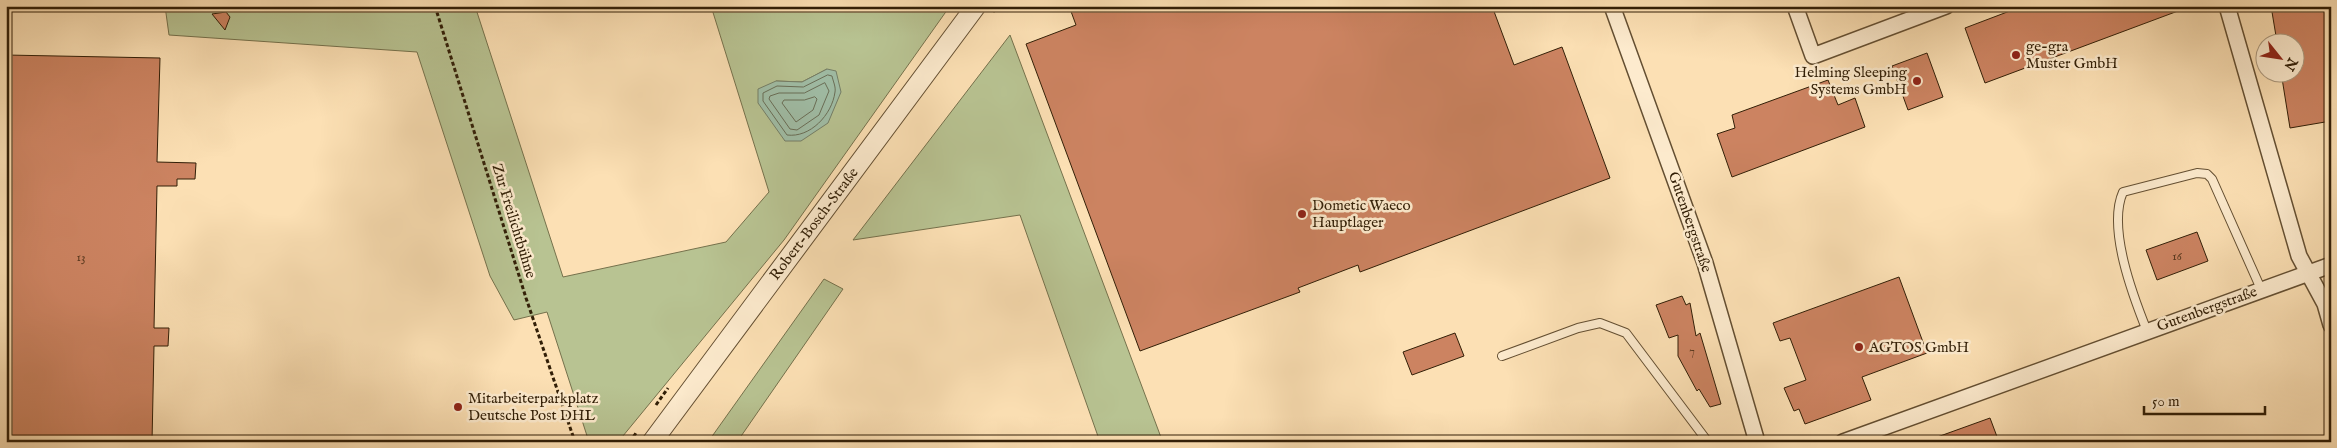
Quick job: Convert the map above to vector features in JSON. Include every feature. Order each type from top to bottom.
[{"type":"street","name":"Robert-Bosch-Straße","points":[[652,442],[976,6]]},
{"type":"street","name":"Gutenbergstraße","points":[[1612,6],[1705,263],[1756,442]]},
{"type":"street","points":[[1795,6],[1813,56],[1946,6]]},
{"type":"street","points":[[2226,6],[2299,256],[2325,304],[2331,325]]},
{"type":"street","name":"Gutenbergstraße","points":[[1843,442],[2331,265]]},
{"type":"lane","points":[[2147,331],[2119,242],[2120,199],[2123,192],[2197,173],[2207,174],[2212,179],[2261,289]]},
{"type":"lane","points":[[1502,356],[1578,328],[1600,323],[1626,333],[1708,442]]},
{"type":"path","name":"Zur Freilichtbühne","points":[[434,6],[526,298],[575,442]]},
{"type":"shaded area","points":[[165,6],[475,6],[563,277],[726,242],[769,192],[711,6],[950,6],[784,240],[618,442],[589,442],[547,312],[514,320],[490,276],[417,52],[169,35]],"holes":[[[827,69],[785,141],[776,81],[802,82]]]},
{"type":"shaded area","points":[[1010,35],[1163,442],[1100,442],[1020,215],[853,240]]},
{"type":"shaded area","points":[[824,279],[843,289],[737,442],[708,442]]},
{"type":"water","points":[[827,69],[836,71],[841,92],[828,123],[801,141],[785,141],[758,103],[758,89],[776,81],[802,82]]},
{"type":"building","name":"Dometic Waeco Hauptlager","points":[[1069,6],[1492,6],[1514,65],[1562,47],[1610,178],[1360,272],[1358,265],[1298,288],[1300,292],[1140,351],[1026,44],[1076,25]]},
{"type":"building","name":"ge-gra Muster GmbH","points":[[2023,6],[2186,6],[2186,8],[1985,83],[1965,28]]},
{"type":"building","points":[[2271,6],[2331,6],[2331,121],[2290,128],[2283,82],[2304,82],[2304,32],[2275,32]]},
{"type":"building","points":[[226,12],[230,17],[225,30],[212,14]]},
{"type":"building","name":"Helming Sleeping Systems GmbH","points":[[1927,53],[1943,97],[1908,110],[1892,66]]},
{"type":"building","points":[[6,55],[160,58],[157,162],[196,163],[195,179],[177,179],[177,186],[157,186],[154,328],[169,328],[168,346],[154,346],[152,442],[6,442]]},
{"type":"building","points":[[1828,80],[1838,105],[1855,98],[1865,127],[1732,177],[1717,134],[1735,128],[1732,115]]},
{"type":"building","points":[[2197,232],[2208,261],[2157,280],[2146,250]]},
{"type":"building","name":"AGTOS GmbH","points":[[1899,277],[1927,353],[1862,377],[1871,400],[1805,424],[1799,409],[1794,411],[1784,388],[1806,380],[1790,338],[1780,341],[1773,323]]},
{"type":"building","points":[[1682,296],[1686,305],[1690,303],[1696,336],[1700,333],[1721,404],[1710,407],[1699,389],[1697,391],[1678,356],[1678,335],[1669,338],[1656,305]]},
{"type":"building","points":[[1455,333],[1464,356],[1412,375],[1403,352]]},
{"type":"building","points":[[1990,418],[1999,442],[1930,442],[1929,440]]},
{"type":"place","name":"ge-gra Muster GmbH","points":[[2016,55]]},
{"type":"place","name":"Helming Sleeping Systems GmbH","points":[[1917,81]]},
{"type":"place","name":"Dometic Waeco Hauptlager","points":[[1302,214]]},
{"type":"place","name":"AGTOS GmbH","points":[[1859,347]]},
{"type":"place","name":"Mitarbeiterparkplatz Deutsche Post DHL","points":[[458,407]]}]
